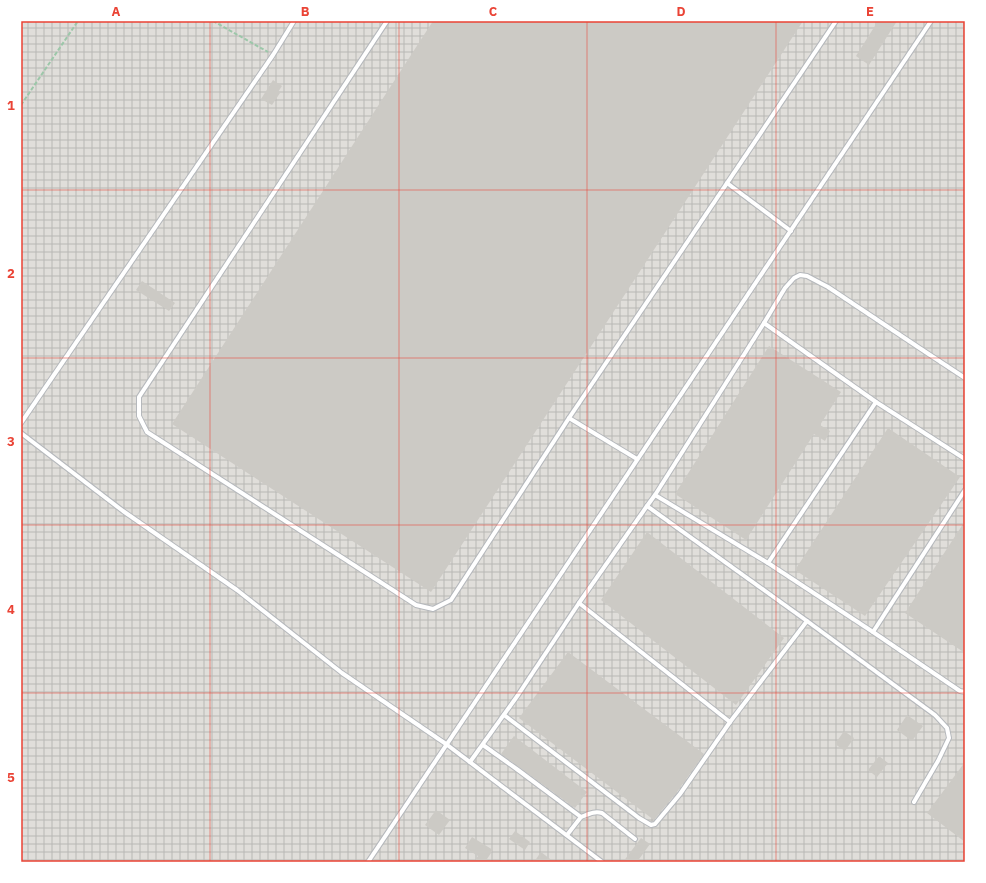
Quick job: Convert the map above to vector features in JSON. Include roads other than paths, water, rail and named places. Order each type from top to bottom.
[{"type":"lane","points":[[21,423],[273,55],[294,21]]},
{"type":"lane","points":[[386,21],[139,397],[139,416],[147,432],[416,605],[433,609],[451,600],[569,418],[836,21]]},
{"type":"lane","points":[[368,862],[636,459],[931,21]]},
{"type":"lane","points":[[727,183],[791,231]]},
{"type":"lane","points":[[470,762],[518,695],[579,603],[655,495],[785,288],[794,278],[800,275],[807,276],[828,287],[965,378]]},
{"type":"lane","points":[[764,323],[876,402],[965,459]]},
{"type":"lane","points":[[768,563],[876,402]]},
{"type":"lane","points":[[569,418],[636,459]]},
{"type":"lane","points":[[21,433],[123,511],[237,590],[342,673],[446,744],[602,862]]},
{"type":"lane","points":[[873,632],[965,490]]},
{"type":"lane","points":[[655,495],[768,563],[960,691],[965,692]]},
{"type":"lane","points":[[647,506],[808,621],[935,715],[947,728],[949,738],[938,761],[914,802]]},
{"type":"lane","points":[[579,603],[730,722]]},
{"type":"lane","points":[[504,715],[639,818],[651,824],[655,824],[680,794],[730,722],[808,621]]},
{"type":"lane","points":[[483,745],[581,817]]},
{"type":"lane","points":[[567,835],[581,817],[597,812],[602,813],[634,839]]}]
